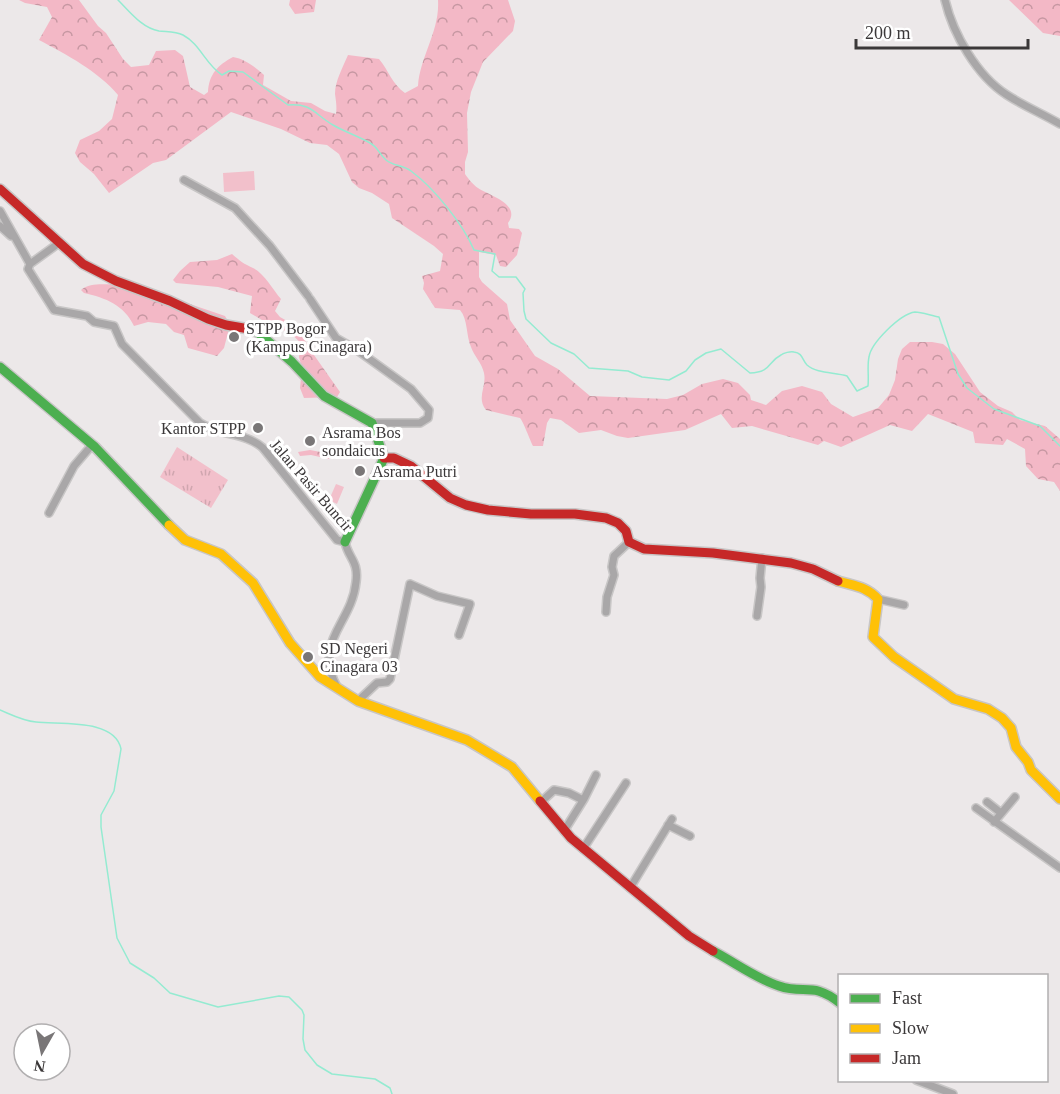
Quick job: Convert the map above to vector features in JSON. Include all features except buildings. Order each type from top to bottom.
[{"type":"street","points":[[945,0],[953,27],[964,47],[986,77],[1006,94],[1060,124]]},
{"type":"street","points":[[0,189],[83,264],[116,281],[226,325],[254,330],[292,362],[324,396],[372,423],[420,423],[428,418],[429,410],[420,398],[396,378],[336,338],[309,297],[270,246],[235,208],[184,180]]},
{"type":"street","points":[[0,211],[30,264],[60,243]]},
{"type":"street","points":[[0,226],[17,242]]},
{"type":"street","name":"Jalan Pasir Buncir","points":[[30,264],[28,270],[56,311],[87,316],[94,322],[112,324],[122,344],[200,423],[207,428],[256,441],[338,540],[345,542],[355,563],[356,583],[350,604],[328,651],[329,669],[338,690]]},
{"type":"street","points":[[0,367],[92,445],[153,510],[185,540],[221,554],[253,582],[290,643],[314,671],[338,690],[358,701],[478,746],[512,767],[564,831],[583,849],[705,947],[778,986],[813,988],[828,994],[838,1002]]},
{"type":"street","points":[[345,542],[384,458],[372,423]]},
{"type":"street","points":[[49,513],[74,466],[92,445]]},
{"type":"street","points":[[384,458],[395,458],[405,462],[450,498],[469,507],[534,514],[573,513],[617,522],[626,531],[629,542],[614,556],[612,567],[614,575],[607,597],[606,612]]},
{"type":"street","points":[[629,542],[644,549],[762,558],[813,569],[841,582],[861,586],[871,591],[878,599],[904,605]]},
{"type":"street","points":[[757,616],[762,558]]},
{"type":"street","points":[[358,701],[377,683],[390,679],[410,584],[437,596],[470,604],[459,635]]},
{"type":"street","points":[[878,599],[873,637],[875,640],[894,657],[954,699],[988,709],[1002,718],[1011,728],[1016,747],[1028,762],[1031,770],[1060,799]]},
{"type":"street","points":[[564,831],[596,775]]},
{"type":"street","points":[[583,849],[626,783]]},
{"type":"street","points":[[541,802],[554,790],[569,793],[583,800]]},
{"type":"street","points":[[994,822],[1016,797]]},
{"type":"street","points":[[987,802],[1002,813]]},
{"type":"street","points":[[976,808],[1060,868]]},
{"type":"street","points":[[630,888],[670,822],[690,836]]},
{"type":"street","points":[[923,1082],[953,1094]]},
{"type":"green space","points":[[19,0],[79,0],[131,67],[149,65],[156,51],[175,50],[183,56],[190,87],[204,95],[208,92],[210,80],[215,71],[233,57],[253,66],[264,75],[263,85],[291,101],[311,103],[336,114],[336,84],[348,55],[379,59],[405,93],[418,86],[422,64],[436,22],[438,0],[508,0],[515,21],[513,31],[483,62],[471,92],[467,113],[468,152],[465,174],[476,187],[507,205],[511,210],[509,228],[519,229],[522,233],[517,255],[506,267],[500,266],[496,255],[479,252],[479,277],[507,304],[510,320],[535,356],[558,369],[590,396],[667,399],[683,395],[702,384],[723,379],[738,383],[750,395],[751,400],[766,405],[782,391],[802,386],[822,392],[831,404],[853,417],[878,408],[889,395],[895,380],[898,359],[902,349],[910,342],[943,344],[955,354],[980,392],[998,406],[1012,412],[1020,420],[1045,426],[1060,439],[1060,491],[1054,482],[1038,479],[1026,466],[1025,449],[1007,439],[1003,445],[975,443],[973,432],[928,414],[912,431],[890,425],[841,447],[824,441],[818,445],[752,426],[732,428],[721,414],[685,430],[628,438],[601,430],[579,433],[561,420],[550,418],[543,446],[533,446],[520,418],[486,410],[483,405],[484,373],[471,347],[463,314],[460,310],[435,308],[423,289],[422,276],[440,271],[443,254],[392,218],[389,204],[352,182],[339,154],[327,145],[310,143],[281,129],[231,112],[166,160],[153,163],[109,193],[94,174],[80,162],[75,153],[80,140],[99,131],[112,119],[118,95],[92,71],[39,40],[52,17],[47,7]]},
{"type":"green space","points":[[290,0],[316,0],[314,12],[295,14],[289,5]]},
{"type":"green space","points":[[1009,0],[1060,0],[1060,36],[1043,33]]},
{"type":"green space","points":[[254,171],[255,190],[224,192],[223,173]]},
{"type":"green space","points":[[232,254],[257,270],[281,299],[275,311],[280,317],[296,326],[340,392],[337,397],[304,398],[300,388],[301,343],[288,331],[277,329],[250,313],[252,296],[218,287],[176,283],[173,280],[190,262],[217,260]]},
{"type":"green space","points":[[122,284],[152,291],[225,316],[230,325],[224,348],[217,356],[188,348],[184,335],[174,332],[166,324],[148,322],[134,326],[120,308],[81,290],[95,285]]},
{"type":"green space","points":[[177,447],[228,480],[211,508],[160,477]]},
{"type":"green space","points":[[310,450],[331,454],[329,459],[311,455],[300,456],[298,452]]},
{"type":"green space","points":[[336,484],[344,487],[337,504],[329,500]]},
{"type":"waterway","points":[[118,0],[147,27],[177,33],[189,39],[222,75],[229,71],[243,72],[288,105],[302,106],[312,110],[333,125],[373,145],[389,162],[411,171],[447,207],[463,229],[474,250],[495,254],[492,271],[499,277],[516,277],[525,289],[523,293],[526,319],[551,343],[574,354],[589,368],[628,371],[642,377],[669,380],[686,371],[695,360],[706,353],[721,349],[750,373],[762,371],[782,354],[793,352],[799,354],[811,368],[847,376],[857,391],[868,386],[869,357],[880,337],[894,323],[915,312],[939,317],[958,374],[967,388],[994,409],[1040,426],[1060,446]]},
{"type":"waterway","points":[[0,710],[31,721],[98,728],[117,739],[121,749],[114,791],[101,815],[101,827],[117,938],[130,963],[154,978],[170,993],[218,1007],[279,996],[289,997],[302,1010],[305,1050],[317,1065],[332,1074],[375,1079],[390,1088],[392,1094]]},
{"type":"traffic: fast","points":[[255,330],[292,362],[324,396],[372,423],[384,458],[345,542]]},
{"type":"traffic: fast","points":[[0,367],[95,447],[169,525]]},
{"type":"traffic: fast","points":[[713,951],[771,983],[788,988],[815,990],[838,1002]]},
{"type":"traffic: slow","points":[[169,525],[185,540],[221,554],[253,583],[290,643],[320,677],[358,701],[467,740],[512,767],[540,801]]},
{"type":"traffic: slow","points":[[838,581],[864,589],[878,599],[873,637],[894,657],[954,699],[988,709],[1002,718],[1011,728],[1016,747],[1028,762],[1031,770],[1060,799]]},
{"type":"traffic: jam","points":[[0,189],[83,264],[116,281],[170,301],[208,319],[255,330]]},
{"type":"traffic: jam","points":[[384,458],[394,458],[411,466],[450,498],[466,505],[488,510],[531,514],[575,514],[606,518],[618,523],[626,531],[629,542],[644,549],[713,553],[791,563],[813,569],[838,581]]},
{"type":"traffic: jam","points":[[540,801],[571,838],[689,936],[713,951]]},
{"type":"place","name":"STPP Bogor (Kampus Cinagara)","points":[[234,337]]},
{"type":"place","name":"Kantor STPP","points":[[258,428]]},
{"type":"place","name":"Asrama Bos sondaicus","points":[[310,441]]},
{"type":"place","name":"Asrama Putri","points":[[360,471]]},
{"type":"place","name":"SD Negeri Cinagara 03","points":[[308,657]]}]
